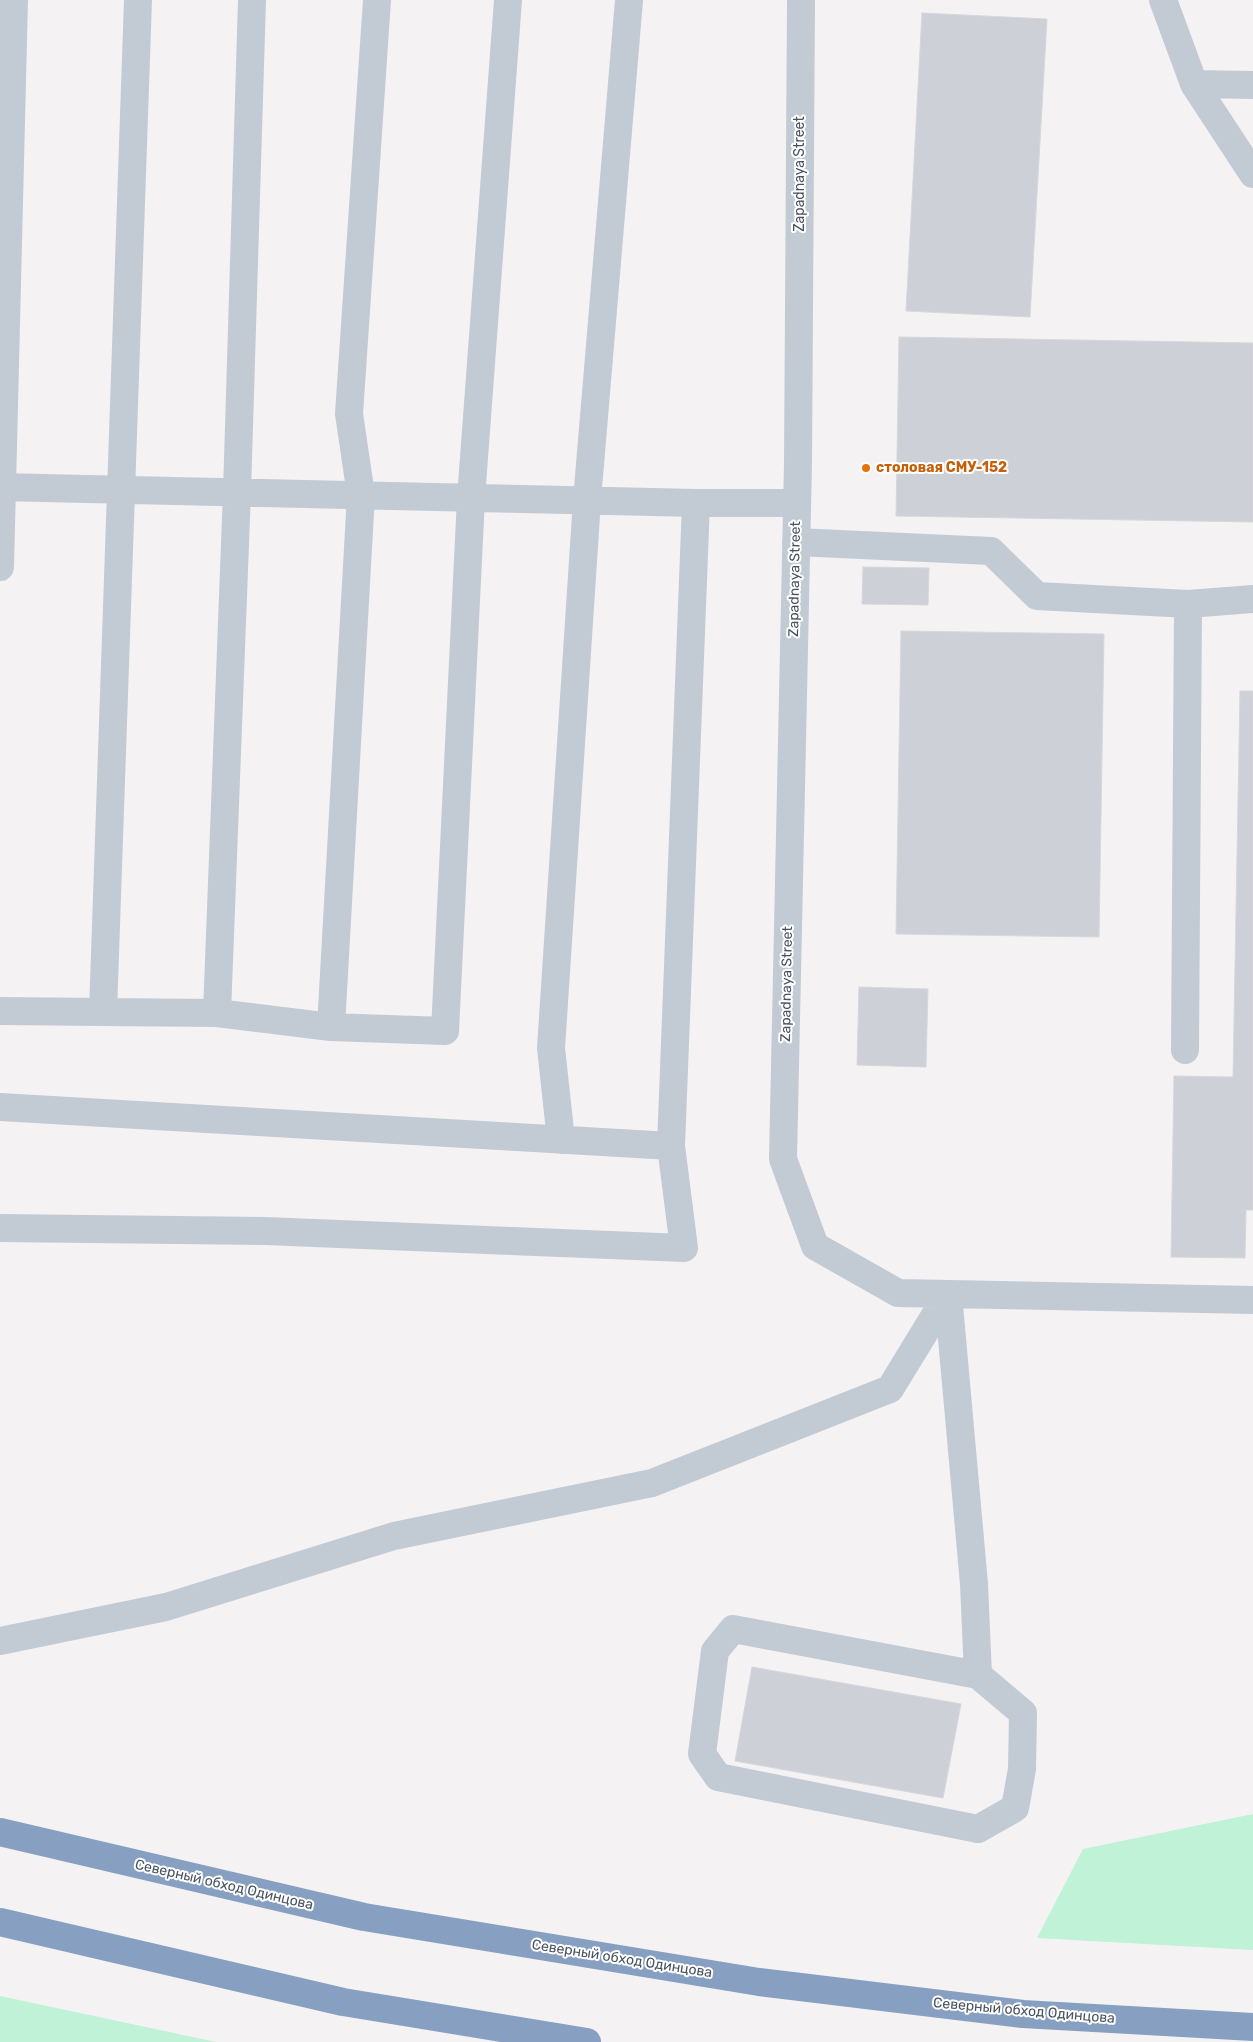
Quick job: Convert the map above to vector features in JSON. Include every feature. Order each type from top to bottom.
[{"type":"highway","name":"Северный обход Одинцова","points":[[0,1832],[364,1917],[759,1982],[1023,2014],[1253,2027]]},
{"type":"highway","points":[[0,1922],[343,2002],[587,2042]]},
{"type":"street","points":[[0,567],[14,0]]},
{"type":"street","points":[[103,1012],[138,0]]},
{"type":"street","points":[[217,1013],[237,492],[252,0]]},
{"type":"street","points":[[331,1027],[361,495],[349,414],[378,0]]},
{"type":"street","points":[[0,1011],[217,1013],[331,1027],[445,1031],[471,498],[508,0]]},
{"type":"street","points":[[560,1140],[551,1048],[587,500],[628,0]]},
{"type":"street","name":"Zapadnaya Street","points":[[801,0],[797,503],[783,1159],[815,1246],[898,1293],[948,1294]]},
{"type":"street","points":[[1164,0],[1194,84],[1253,174]]},
{"type":"street","points":[[1194,84],[1253,85]]},
{"type":"street","points":[[2,487],[696,503],[797,503]]},
{"type":"street","points":[[0,1228],[265,1230],[684,1248],[671,1146],[696,503]]},
{"type":"street","points":[[796,542],[991,551],[1037,596],[1188,604],[1253,599]]},
{"type":"street","points":[[1185,1050],[1188,604]]},
{"type":"street","points":[[0,1107],[671,1146]]},
{"type":"street","points":[[948,1294],[1253,1300]]},
{"type":"street","points":[[0,1640],[166,1607],[394,1536],[652,1483],[890,1389],[948,1294]]},
{"type":"street","points":[[948,1294],[974,1584],[978,1675],[1023,1713],[1022,1769],[1016,1808],[978,1829],[718,1778],[702,1754],[715,1651],[733,1629],[978,1675]]},
{"type":"green space","points":[[1253,1814],[1253,1950],[1037,1938],[1083,1849]]},
{"type":"green space","points":[[0,1996],[216,2042],[0,2042]]},
{"type":"building","points":[[922,13],[1047,19],[1030,317],[906,311]]},
{"type":"building","points":[[899,337],[1253,343],[1253,522],[896,516]]},
{"type":"building","points":[[863,567],[929,568],[928,605],[862,604]]},
{"type":"building","points":[[901,631],[1104,634],[1099,937],[896,934]]},
{"type":"building","points":[[1240,691],[1253,691],[1253,1210],[1246,1210],[1245,1258],[1171,1257],[1174,1076],[1233,1077]]},
{"type":"building","points":[[859,987],[928,989],[926,1067],[857,1065]]},
{"type":"building","points":[[752,1667],[961,1704],[943,1798],[735,1761]]},
{"type":"place","name":"столовая СМУ-152","points":[[866,468]]}]
